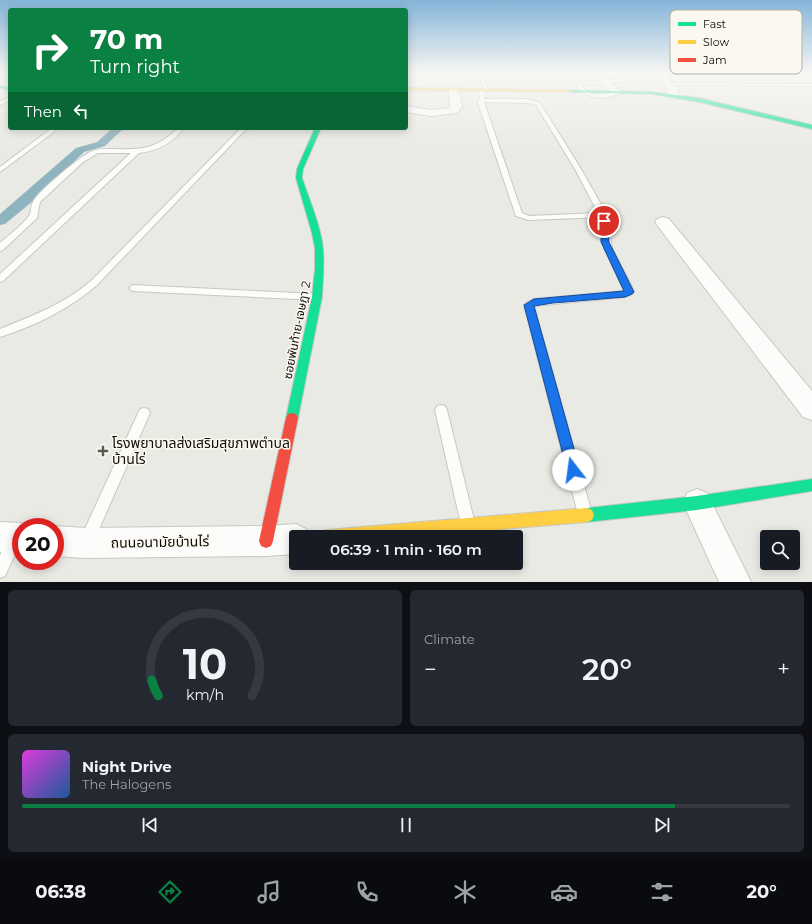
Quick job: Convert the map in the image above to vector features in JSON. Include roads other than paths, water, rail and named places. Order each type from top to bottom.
[{"type":"street","points":[[408,109],[431,113],[453,111],[456,107],[455,99]]},
{"type":"street","points":[[694,99],[812,127]]},
{"type":"street","name":"ซอยพันท้าย-เจษฎา 2","points":[[266,541],[317,297],[320,276],[317,238],[299,178],[300,168],[317,130]]},
{"type":"street","points":[[663,222],[812,409]]},
{"type":"street","points":[[416,530],[585,515],[697,503],[812,485]]},
{"type":"street","points":[[697,503],[735,582]]},
{"type":"street","name":"ถนนอนามัยบ้านไร่","points":[[64,542],[86,543],[289,539]]},
{"type":"lane","points":[[481,100],[529,101],[538,104],[578,169],[603,215],[528,218],[519,214],[481,100]]},
{"type":"lane","points":[[0,170],[53,130]]},
{"type":"lane","points":[[0,248],[34,216],[36,202],[40,197],[85,158],[99,151],[136,152],[150,150],[165,144],[179,130]]},
{"type":"lane","points":[[0,332],[52,312],[80,295],[94,283],[242,130]]},
{"type":"lane","points":[[0,279],[136,152]]},
{"type":"lane","points":[[585,515],[529,305],[534,302],[553,299],[625,294],[629,292],[605,242],[604,221]]},
{"type":"lane","points":[[133,288],[317,297]]},
{"type":"lane","points":[[441,410],[468,526]]},
{"type":"lane","points":[[86,543],[144,413]]},
{"type":"lane","points":[[0,571],[12,538]]},
{"type":"waterway","points":[[0,221],[28,198],[80,150],[101,144],[117,130]]},
{"type":"place","name":"โรงพยาบาลส่งเสริมสุขภาพตำบล บ้านไร่","points":[[103,451]]}]
